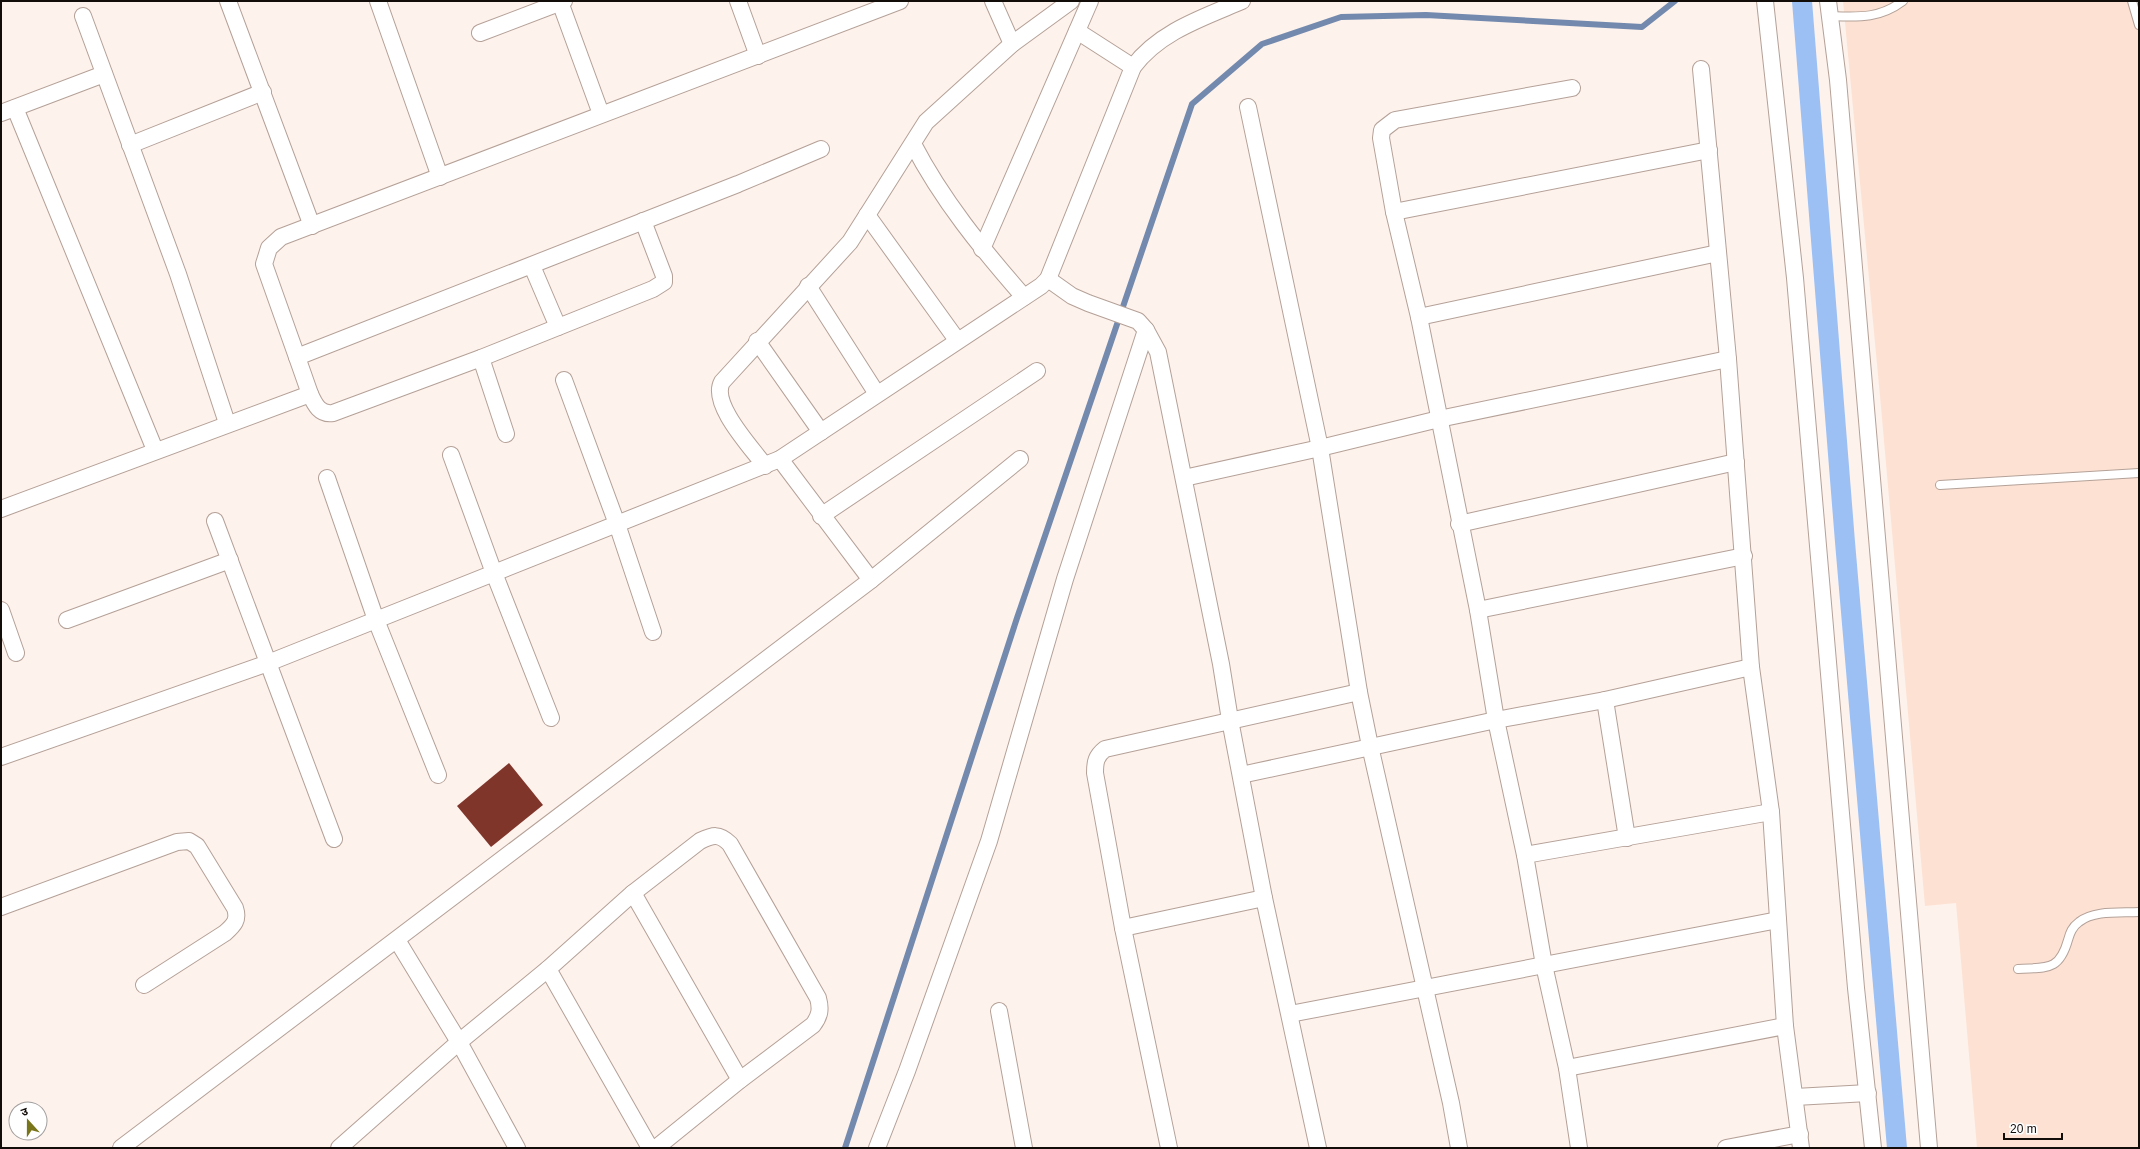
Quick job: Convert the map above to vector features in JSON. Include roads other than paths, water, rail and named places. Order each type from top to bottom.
[{"type":"street","points":[[228,1],[312,226]]},
{"type":"street","points":[[378,1],[440,177]]},
{"type":"street","points":[[738,1],[758,56]]},
{"type":"street","points":[[643,221],[664,276],[664,282],[654,289],[481,358],[334,413],[327,414],[321,411],[310,394],[264,264],[265,255],[274,242],[312,226],[601,114],[758,56],[900,1]]},
{"type":"street","points":[[993,1],[1012,44]]},
{"type":"street","points":[[765,466],[724,410],[719,399],[718,388],[757,341],[850,242],[926,122],[1012,44],[1071,1]]},
{"type":"street","points":[[982,249],[1090,1]]},
{"type":"street","points":[[1,757],[268,663],[780,460],[957,340],[1024,297],[1048,279],[1133,67],[1144,52],[1163,38],[1200,19],[1242,1]]},
{"type":"street","points":[[1764,1],[1795,278],[1856,988],[1873,1148]]},
{"type":"street","points":[[480,33],[562,2],[601,114]]},
{"type":"street","points":[[1829,9],[1838,80],[1929,1148]]},
{"type":"street","points":[[83,16],[178,274],[227,423]]},
{"type":"street","points":[[1077,31],[1133,67]]},
{"type":"street","points":[[1701,69],[1728,359],[1744,556],[1751,667],[1771,812],[1785,1026],[1801,1141],[1726,1148]]},
{"type":"street","points":[[104,74],[8,111],[155,450]]},
{"type":"street","points":[[1572,88],[1395,120],[1386,125],[1382,130],[1381,138],[1394,212],[1419,317],[1478,610],[1496,720],[1525,855],[1544,965],[1567,1068],[1579,1148]]},
{"type":"street","points":[[130,145],[263,92]]},
{"type":"street","points":[[1248,107],[1320,448],[1359,692],[1452,1103],[1459,1148]]},
{"type":"street","points":[[912,144],[926,170],[982,249],[1024,297]]},
{"type":"street","points":[[297,357],[532,266],[821,148]]},
{"type":"street","points":[[1394,212],[1709,150]]},
{"type":"street","points":[[867,215],[957,340]]},
{"type":"street","points":[[1419,317],[1718,253]]},
{"type":"street","points":[[532,266],[558,327]]},
{"type":"street","points":[[1048,279],[1072,296],[1142,325],[1158,352],[1221,664],[1230,720],[1264,898],[1318,1148]]},
{"type":"street","points":[[808,286],[877,394]]},
{"type":"street","points":[[877,1148],[907,1071],[989,841],[1065,579],[1142,325]]},
{"type":"street","points":[[757,341],[821,432]]},
{"type":"street","points":[[481,358],[506,434]]},
{"type":"street","points":[[1184,478],[1320,448],[1439,419],[1728,359]]},
{"type":"street","points":[[821,516],[1037,371]]},
{"type":"street","points":[[564,380],[617,524],[653,632]]},
{"type":"street","points":[[2,507],[227,423],[310,394]]},
{"type":"street","points":[[451,455],[494,573],[551,718]]},
{"type":"street","points":[[121,1148],[871,580],[1020,459]]},
{"type":"street","points":[[780,460],[871,580]]},
{"type":"street","points":[[1460,524],[1736,462]]},
{"type":"street","points":[[327,478],[376,620],[438,775]]},
{"type":"street","points":[[214,521],[230,560],[334,839]]},
{"type":"street","points":[[1478,610],[1744,556]]},
{"type":"street","points":[[67,620],[230,560]]},
{"type":"street","points":[[1,610],[16,653]]},
{"type":"street","points":[[1241,775],[1496,720],[1605,700],[1751,667]]},
{"type":"street","points":[[1169,1148],[1123,928],[1095,773],[1095,762],[1098,754],[1105,749],[1359,692]]},
{"type":"street","points":[[1605,700],[1627,838]]},
{"type":"street","points":[[1525,855],[1771,812]]},
{"type":"street","points":[[343,1147],[459,1042],[548,969],[633,893],[700,840],[711,836],[723,837],[730,844],[818,998],[820,1006],[819,1018],[813,1025],[740,1080],[656,1148]]},
{"type":"street","points":[[1,907],[177,842],[189,841],[198,846],[235,908],[237,915],[235,924],[225,933],[144,985]]},
{"type":"street","points":[[633,893],[740,1080]]},
{"type":"street","points":[[1123,928],[1264,898]]},
{"type":"street","points":[[1290,1014],[1778,920]]},
{"type":"street","points":[[397,940],[459,1042],[517,1148]]},
{"type":"street","points":[[548,969],[650,1148]]},
{"type":"street","points":[[999,1011],[1024,1148]]},
{"type":"street","points":[[1567,1068],[1785,1026]]},
{"type":"street","points":[[1795,1096],[1868,1093]]},
{"type":"lane","points":[[1829,9],[1871,17],[1903,1]]},
{"type":"lane","points":[[2132,1],[2139,25]]},
{"type":"lane","points":[[1940,485],[2139,472]]},
{"type":"lane","points":[[2018,970],[2048,967],[2056,963],[2062,958],[2074,927],[2088,917],[2139,912]]},
{"type":"waterway","points":[[845,1148],[1017,618],[1192,104],[1262,44],[1341,17],[1426,15],[1642,27],[1675,1]]},
{"type":"waterway","points":[[1802,1],[1845,542],[1897,1148]]}]
